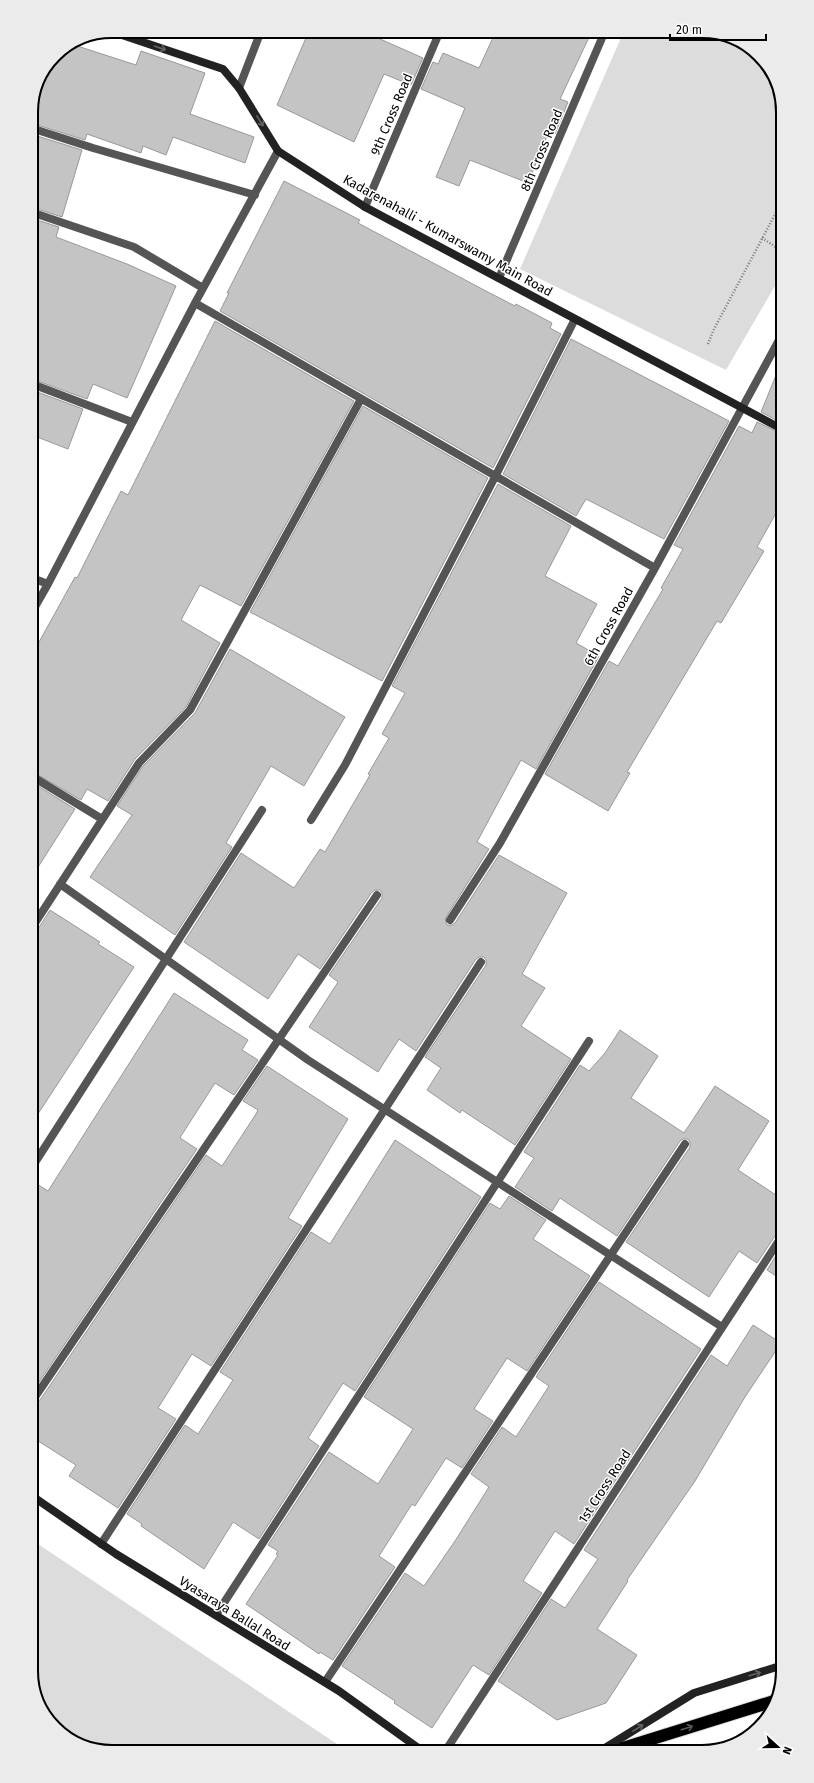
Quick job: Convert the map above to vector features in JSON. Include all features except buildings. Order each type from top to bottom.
[{"type":"highway","points":[[632,1745],[769,1702]]},
{"type":"street","name":"Kadarenahalli - Kumarswamy Main Road","points":[[131,38],[223,70],[239,88],[278,151],[365,207],[776,426]]},
{"type":"street","points":[[239,88],[258,38]]},
{"type":"street","name":"9th Cross Road","points":[[365,207],[437,38]]},
{"type":"street","name":"8th Cross Road","points":[[499,278],[602,38]]},
{"type":"street","points":[[38,130],[93,148],[255,195]]},
{"type":"street","points":[[38,602],[195,303],[278,151]]},
{"type":"street","points":[[38,214],[134,247],[203,288]]},
{"type":"street","points":[[195,303],[496,475],[655,568]]},
{"type":"street","points":[[312,820],[345,765],[496,475],[575,319]]},
{"type":"street","name":"6th Cross Road","points":[[450,920],[500,843],[655,568],[776,346]]},
{"type":"street","points":[[38,386],[132,422]]},
{"type":"street","points":[[38,918],[140,763],[190,710],[361,399]]},
{"type":"street","points":[[38,580],[48,584]]},
{"type":"street","points":[[38,780],[102,819]]},
{"type":"street","points":[[38,1158],[262,810]]},
{"type":"street","points":[[60,884],[278,1040],[722,1327]]},
{"type":"street","points":[[38,1393],[377,895]]},
{"type":"street","points":[[101,1544],[481,962]]},
{"type":"street","points":[[216,1615],[589,1041]]},
{"type":"street","points":[[325,1682],[684,1144]]},
{"type":"street","name":"1st Cross Road","points":[[449,1745],[776,1245]]},
{"type":"street","name":"Vyasaraya Ballal Road","points":[[38,1500],[101,1544],[325,1682],[414,1745]]},
{"type":"street","points":[[610,1745],[694,1693],[776,1667]]},
{"type":"path","points":[[708,344],[714,329],[776,212]]},
{"type":"path","points":[[762,238],[776,247]]},
{"type":"shaded area","points":[[621,38],[707,38],[721,41],[739,48],[758,63],[764,71],[772,88],[776,107],[776,284],[726,370],[520,269]]},
{"type":"shaded area","points":[[38,1544],[339,1745],[107,1745],[88,1741],[67,1730],[53,1716],[46,1704],[39,1686]]}]
